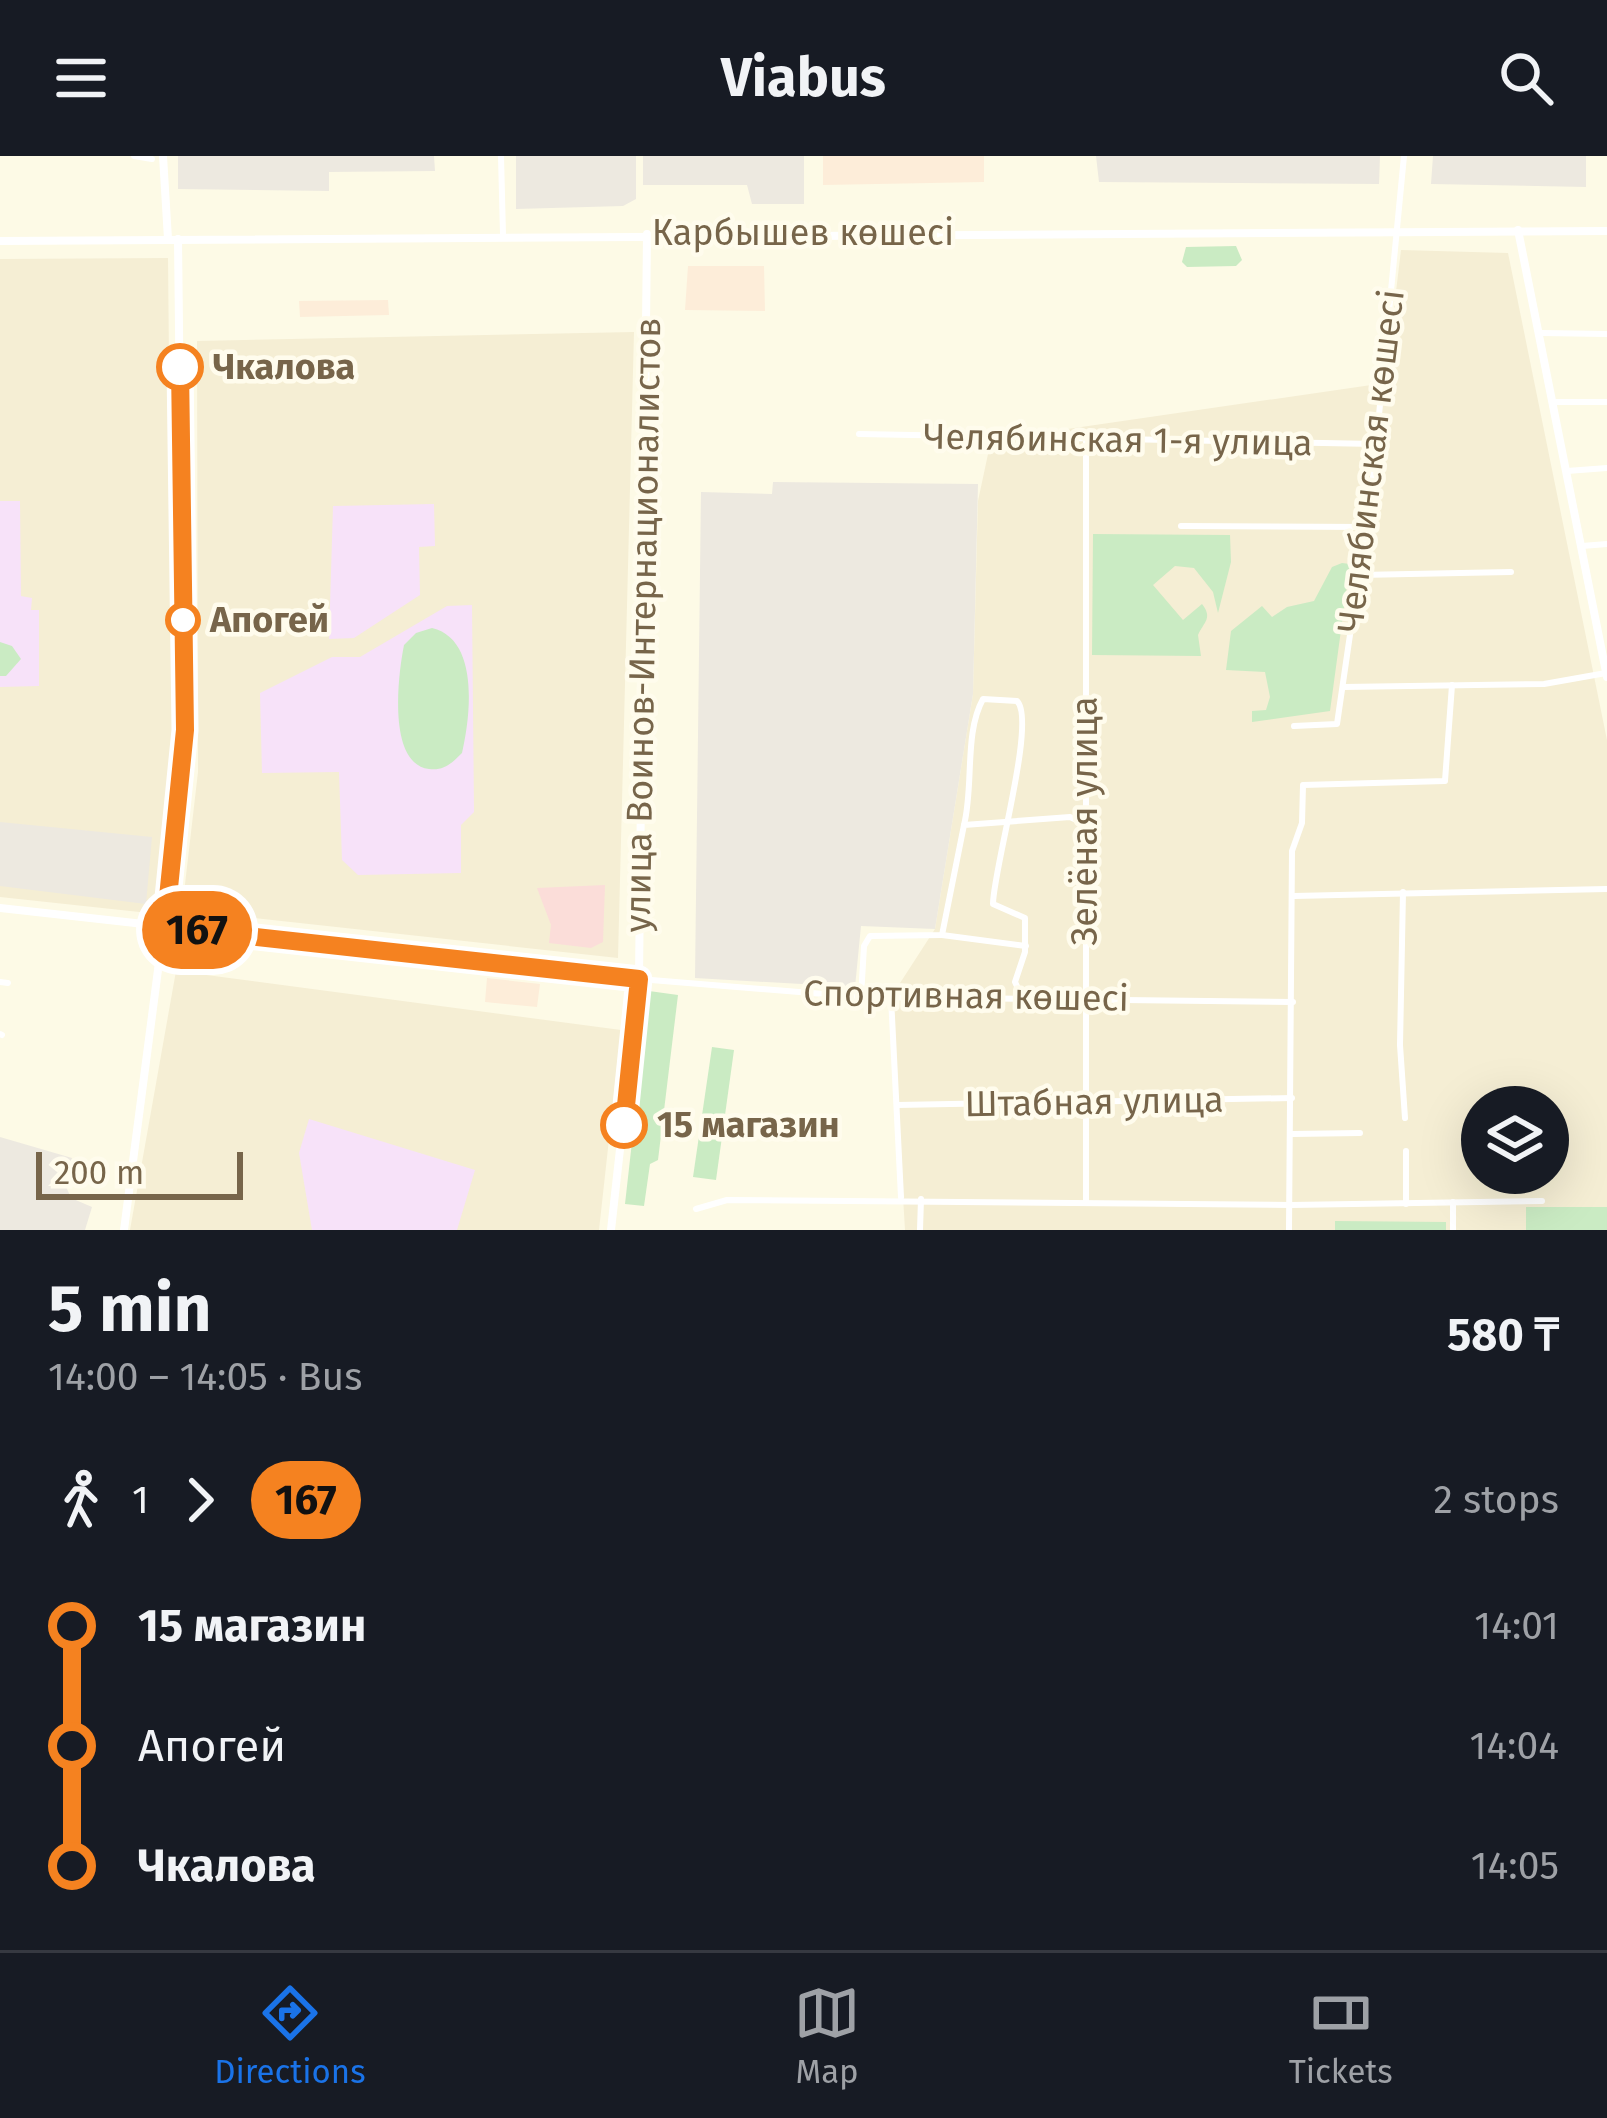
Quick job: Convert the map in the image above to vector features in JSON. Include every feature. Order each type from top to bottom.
[{"type":"street","points":[[124,1230],[165,927],[185,730],[173,239],[158,157],[134,156]]},
{"type":"street","points":[[501,156],[503,235]]},
{"type":"street","name":"Челябинская көшесі","points":[[1294,726],[1337,724],[1376,445],[1404,156]]},
{"type":"street","points":[[1343,687],[1544,685],[1607,675],[1602,619],[1582,546],[1518,230]]},
{"type":"street","name":"Карбышев көшесі","points":[[0,241],[1607,231]]},
{"type":"street","name":"улица Воинов-Интернационалистов","points":[[611,1230],[639,979],[647,234]]},
{"type":"street","points":[[1540,333],[1607,334]]},
{"type":"street","points":[[1554,402],[1607,402]]},
{"type":"street","name":"Челябинская 1-я улица","points":[[859,434],[1376,445]]},
{"type":"street","name":"Зелёная улица","points":[[1086,441],[1086,1202]]},
{"type":"street","points":[[1568,471],[1607,468]]},
{"type":"street","points":[[1181,526],[1366,527]]},
{"type":"street","points":[[1582,546],[1607,544]]},
{"type":"street","points":[[1359,575],[1511,572]]},
{"type":"street","points":[[1289,1230],[1292,851],[1301,823],[1303,785],[1444,781],[1452,686]]},
{"type":"street","points":[[942,935],[972,794],[975,713],[983,699],[992,696],[1022,704],[1025,712],[1012,820],[993,904],[1024,918],[1026,946],[1016,982],[1023,999]]},
{"type":"street","points":[[964,825],[1070,817],[1085,824]]},
{"type":"street","points":[[1294,896],[1607,889]]},
{"type":"street","points":[[1403,892],[1400,1045],[1406,1118]]},
{"type":"street","points":[[0,908],[639,979]]},
{"type":"street","points":[[861,997],[864,946],[870,936],[942,935],[1026,946]]},
{"type":"street","name":"Спортивная көшесі","points":[[639,979],[861,997],[1293,1002]]},
{"type":"street","points":[[891,997],[902,1199]]},
{"type":"street","name":"Штабная улица","points":[[897,1105],[1292,1098]]},
{"type":"street","points":[[1292,1134],[1360,1133]]},
{"type":"street","points":[[1406,1151],[1406,1204]]},
{"type":"street","points":[[920,1230],[921,1199]]},
{"type":"street","points":[[696,1209],[727,1200],[1291,1205],[1542,1201]]},
{"type":"street","points":[[1453,1202],[1453,1230]]},
{"type":"shaded area","points":[[178,156],[434,156],[435,171],[329,172],[329,191],[178,189]]},
{"type":"shaded area","points":[[516,156],[636,156],[636,199],[623,206],[516,209]]},
{"type":"shaded area","points":[[643,156],[804,156],[804,204],[752,204],[747,185],[643,185]]},
{"type":"shaded area","points":[[823,156],[984,156],[984,182],[823,185]]},
{"type":"shaded area","points":[[1096,156],[1380,156],[1379,184],[1099,182]]},
{"type":"shaded area","points":[[1433,156],[1586,156],[1586,187],[1431,184]]},
{"type":"shaded area","points":[[1401,250],[1508,253],[1607,740],[1607,1230],[905,1230],[891,997],[935,929],[973,694],[978,501],[991,440],[1385,383]]},
{"type":"shaded area","points":[[168,258],[173,768],[158,914],[0,897],[0,259]]},
{"type":"shaded area","points":[[688,266],[764,266],[765,311],[685,310]]},
{"type":"shaded area","points":[[388,300],[389,315],[300,317],[299,301]]},
{"type":"shaded area","points":[[634,332],[618,958],[182,910],[198,772],[197,341]]},
{"type":"shaded area","points":[[773,482],[978,484],[973,694],[935,929],[861,926],[855,987],[695,978],[701,492],[772,494]]},
{"type":"shaded area","points":[[0,501],[20,501],[21,596],[32,598],[31,610],[39,610],[39,686],[0,687]]},
{"type":"shaded area","points":[[434,504],[435,546],[419,547],[420,595],[354,638],[329,639],[333,506]]},
{"type":"shaded area","points":[[472,605],[474,812],[461,825],[461,873],[358,875],[342,860],[339,772],[262,773],[260,693],[332,657],[360,657],[447,606]]},
{"type":"shaded area","points":[[0,822],[152,837],[146,904],[0,886]]},
{"type":"shaded area","points":[[605,885],[603,942],[591,948],[549,943],[551,925],[537,888]]},
{"type":"shaded area","points":[[176,971],[621,1030],[599,1230],[130,1230]]},
{"type":"shaded area","points":[[487,978],[540,984],[537,1007],[485,1002]]},
{"type":"shaded area","points":[[309,1119],[475,1170],[457,1230],[312,1230],[299,1153]]},
{"type":"shaded area","points":[[0,1137],[72,1158],[64,1182],[71,1198],[92,1207],[85,1230],[0,1230]]},
{"type":"green space","points":[[1236,246],[1242,260],[1236,266],[1187,267],[1182,262],[1186,247]]},
{"type":"green space","points":[[1093,534],[1230,535],[1231,562],[1218,613],[1213,592],[1194,568],[1175,566],[1153,585],[1183,620],[1202,604],[1207,617],[1198,635],[1201,656],[1092,655]]},
{"type":"green space","points":[[1350,564],[1330,711],[1252,722],[1252,711],[1266,710],[1270,697],[1265,672],[1226,670],[1231,631],[1262,606],[1272,617],[1287,607],[1314,601],[1332,567]]},
{"type":"green space","points":[[432,628],[458,647],[465,662],[469,699],[462,753],[447,766],[429,769],[407,752],[398,716],[404,645],[416,633]]},
{"type":"green space","points":[[0,642],[12,646],[21,659],[6,676],[0,676]]},
{"type":"green space","points":[[649,991],[678,995],[658,1160],[650,1164],[644,1206],[625,1204]]},
{"type":"green space","points":[[712,1047],[734,1050],[716,1180],[693,1177]]},
{"type":"green space","points":[[1526,1207],[1607,1207],[1607,1230],[1526,1230]]},
{"type":"green space","points":[[1335,1221],[1446,1222],[1446,1230],[1335,1230]]},
{"type":"bus line","name":"167","points":[[180,367],[184,771],[165,927],[639,979],[624,1125]]},
{"type":"place","name":"Чкалова","points":[[180,367]]},
{"type":"place","name":"Апогей","points":[[183,620]]},
{"type":"place","name":"15 магазин","points":[[624,1125]]}]
